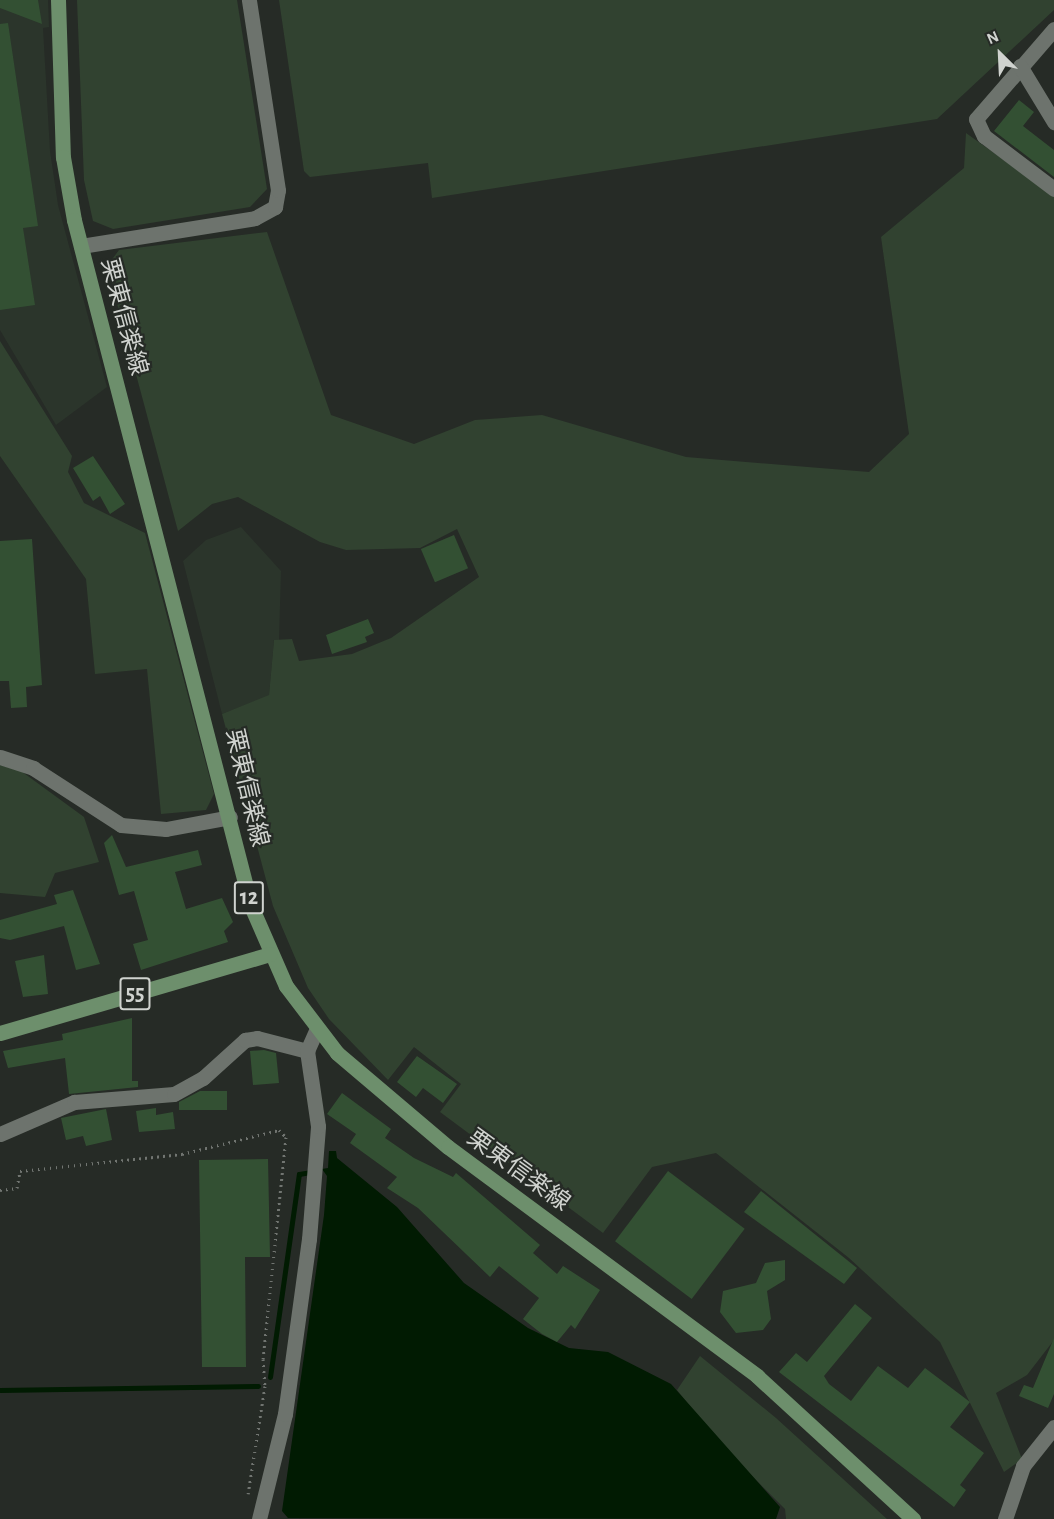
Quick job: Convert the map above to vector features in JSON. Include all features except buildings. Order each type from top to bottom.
[{"type":"main road","name":"栗東信楽線","points":[[58,0],[63,157],[81,246],[230,817],[270,954],[316,1031],[448,1147],[757,1376],[914,1519]]},
{"type":"main road","name":"55","points":[[0,1033],[270,954]]},
{"type":"street","points":[[81,246],[255,218],[275,207],[278,190],[249,0]]},
{"type":"street","points":[[1054,29],[980,112],[977,126],[1054,189]]},
{"type":"street","points":[[1020,66],[1054,122]]},
{"type":"street","points":[[0,757],[33,768],[121,825],[166,829],[230,817]]},
{"type":"street","points":[[259,1519],[287,1402],[316,1178],[318,1126],[307,1051],[316,1031]]},
{"type":"street","points":[[0,1134],[74,1102],[174,1094],[203,1078],[245,1040],[256,1038],[307,1051]]},
{"type":"street","points":[[1005,1519],[1023,1466],[1054,1427]]},
{"type":"path","points":[[0,1190],[17,1188],[20,1171],[182,1154],[279,1130],[286,1137],[263,1359],[265,1386],[247,1497]]},
{"type":"shaded area","points":[[0,0],[48,0],[49,27],[43,28],[50,151],[58,205],[107,387],[56,425],[0,330]]},
{"type":"shaded area","points":[[77,0],[237,0],[267,189],[250,207],[113,229],[93,221],[84,180]]},
{"type":"shaded area","points":[[279,0],[1054,0],[1054,10],[937,119],[432,198],[428,163],[310,177],[304,171]]},
{"type":"shaded area","points":[[966,133],[1054,196],[1054,1340],[1027,1375],[996,1393],[1022,1459],[1004,1472],[940,1342],[849,1258],[716,1153],[652,1167],[603,1233],[440,1112],[461,1084],[414,1047],[388,1080],[329,1019],[308,988],[273,906],[222,714],[269,695],[274,640],[292,639],[299,661],[352,654],[391,638],[479,577],[457,529],[420,548],[346,550],[320,542],[238,497],[212,504],[178,531],[107,266],[119,250],[267,232],[331,415],[414,444],[475,420],[542,415],[686,457],[869,472],[909,434],[881,237],[964,168]]},
{"type":"shaded area","points":[[0,341],[72,456],[68,472],[84,503],[145,533],[214,794],[206,810],[161,814],[147,669],[95,674],[86,579],[0,456]]},
{"type":"shaded area","points":[[241,527],[281,571],[279,640],[274,640],[269,696],[222,714],[183,561],[206,540]]},
{"type":"shaded area","points":[[0,765],[21,771],[84,817],[99,862],[55,873],[45,897],[0,893]]},
{"type":"shaded area","points":[[329,1151],[336,1151],[337,1158],[397,1207],[464,1283],[528,1328],[569,1348],[608,1352],[671,1384],[780,1507],[776,1519],[288,1518],[282,1511],[324,1215],[327,1176],[322,1169],[328,1168]]},
{"type":"shaded area","points":[[700,1356],[776,1418],[887,1519],[786,1519],[785,1509],[720,1444],[677,1390]]},
{"type":"waterway","points":[[270,1377],[299,1174],[310,1172]]},
{"type":"waterway","points":[[0,1390],[258,1386]]}]
